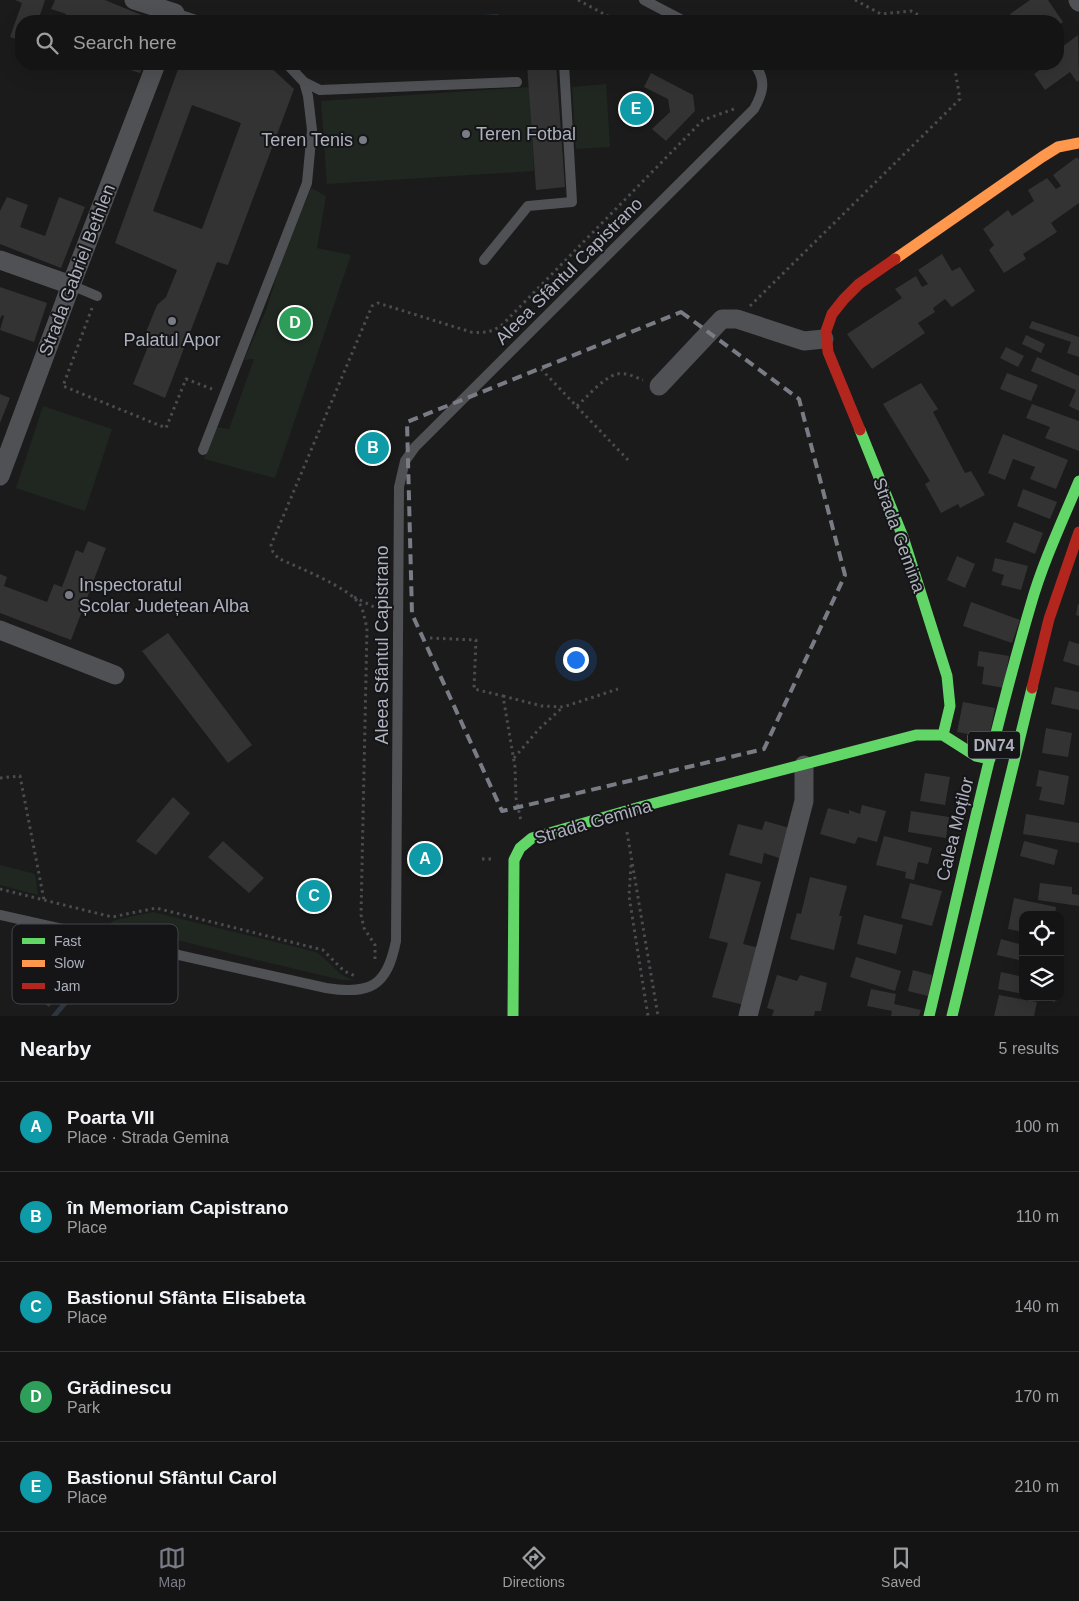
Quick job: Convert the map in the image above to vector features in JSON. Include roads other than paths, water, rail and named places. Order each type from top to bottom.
[{"type":"street","points":[[134,0],[169,15]]},
{"type":"street","name":"Strada Gabriel Bethlen","points":[[0,476],[154,70]]},
{"type":"street","points":[[659,386],[722,319],[737,319],[804,341],[824,338],[826,322],[835,308],[859,284],[1042,157],[1058,147],[1079,143]]},
{"type":"street","points":[[0,260],[71,285]]},
{"type":"street","name":"Strada Gemina","points":[[513,1016],[514,860],[518,848],[526,841],[537,836],[623,812],[916,735],[943,735],[950,713],[950,693],[936,637],[903,537],[824,338]]},
{"type":"street","name":"Calea Moților","points":[[929,1016],[990,759],[1031,603],[1079,481]]},
{"type":"street","name":"DN74","points":[[952,1016],[1049,619],[1079,532]]},
{"type":"street","points":[[0,630],[115,675]]},
{"type":"street","points":[[943,735],[976,756],[990,759]]},
{"type":"street","points":[[748,1016],[804,802],[804,765]]},
{"type":"lane","points":[[644,0],[673,15]]},
{"type":"lane","points":[[293,70],[304,82],[320,90],[517,82]]},
{"type":"lane","points":[[484,260],[528,206],[572,202],[564,70]]},
{"type":"lane","name":"Aleea Sfântul Capistrano","points":[[178,955],[347,991],[366,988],[383,978],[392,960],[396,941],[399,487],[405,461],[422,440],[754,109],[762,95],[762,79],[757,70]]},
{"type":"lane","points":[[203,450],[307,183],[312,130],[308,96],[304,82]]},
{"type":"lane","points":[[71,285],[97,296]]},
{"type":"lane","name":"Aleea Sfântul Capistrano","points":[[0,915],[40,924]]},
{"type":"waterway","points":[[54,1016],[64,1004]]},
{"type":"place","name":"Bastionul Sfântul Carol","points":[[636,109]]},
{"type":"place","name":"Teren Fotbal","points":[[466,134]]},
{"type":"place","name":"Teren Tenis","points":[[363,140]]},
{"type":"place","name":"Palatul Apor","points":[[172,321]]},
{"type":"place","name":"Grădinescu","points":[[295,323]]},
{"type":"place","name":"în Memoriam Capistrano","points":[[373,448]]},
{"type":"place","name":"Inspectoratul Școlar Județean Alba","points":[[69,595]]},
{"type":"place","name":"Poarta VII","points":[[425,859]]},
{"type":"place","name":"Bastionul Sfânta Elisabeta","points":[[314,896]]}]
